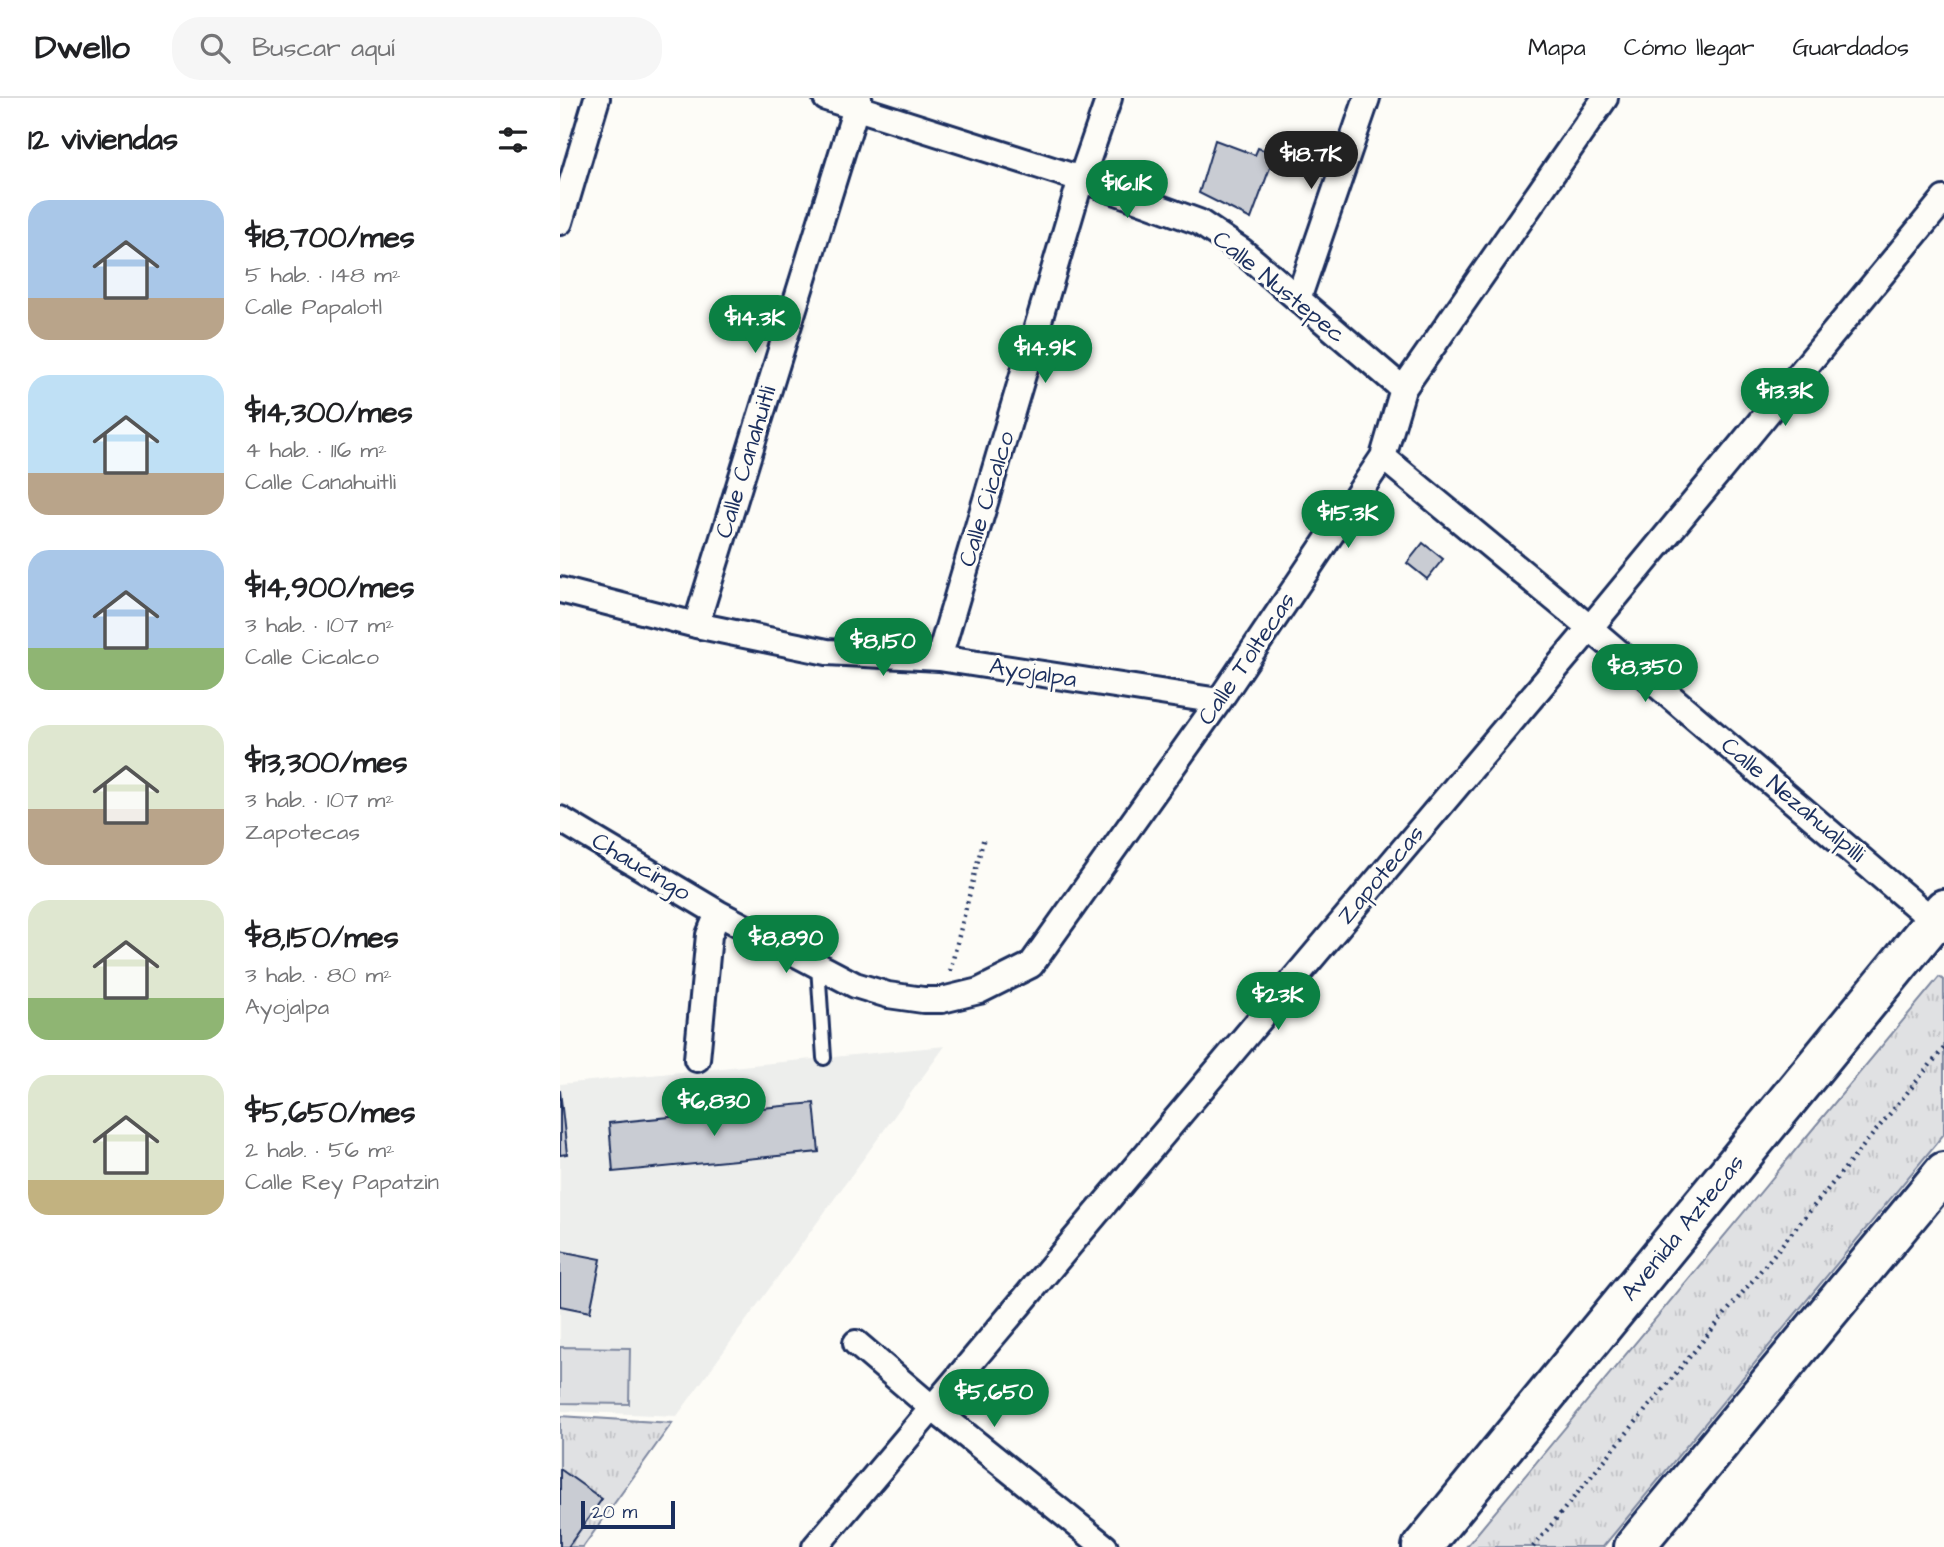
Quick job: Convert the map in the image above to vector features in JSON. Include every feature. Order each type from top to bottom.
[{"type":"main road","name":"Avenida Aztecas","points":[[1422,1547],[1941,920]]},
{"type":"main road","points":[[1634,1547],[1944,1172]]},
{"type":"street","points":[[560,222],[597,98]]},
{"type":"street","name":"Calle Nustepec","points":[[826,98],[857,102],[1199,222],[1242,251],[1403,389]]},
{"type":"street","name":"Calle Cicalco","points":[[939,658],[1081,179],[1109,98]]},
{"type":"street","points":[[1298,299],[1367,98]]},
{"type":"street","name":"Calle Toltecas","points":[[1031,965],[1219,701],[1383,457],[1403,389],[1605,98]]},
{"type":"street","name":"Calle Canahuitli","points":[[696,625],[857,102]]},
{"type":"street","name":"Zapotecas","points":[[815,1547],[1590,628],[1944,199]]},
{"type":"street","name":"Calle Nezahualpilli","points":[[1383,457],[1941,920]]},
{"type":"street","name":"Ayojalpa","points":[[560,590],[696,625],[827,652],[939,658],[1219,701]]},
{"type":"street","name":"Chaucingo","points":[[560,820],[718,913],[855,985],[888,995],[943,1000],[979,991],[1031,965]]},
{"type":"street","points":[[697,1059],[709,935],[718,913]]},
{"type":"street","points":[[856,1343],[1105,1547]]},
{"type":"lane","points":[[818,966],[824,1058]]},
{"type":"path","points":[[943,1000],[984,836]]},
{"type":"path","points":[[1533,1547],[1944,1048]]},
{"type":"shaded area","points":[[945,1046],[677,1416],[560,1411],[560,1084]]},
{"type":"green space","points":[[1939,977],[1944,980],[1944,1134],[1603,1547],[1466,1547]]},
{"type":"green space","points":[[560,1347],[630,1348],[629,1404],[560,1403]]},
{"type":"green space","points":[[560,1416],[672,1423],[583,1547],[560,1547]]},
{"type":"building","points":[[1215,140],[1255,155],[1258,148],[1275,154],[1251,219],[1199,193]]},
{"type":"building","points":[[1423,543],[1443,559],[1427,579],[1407,563]]},
{"type":"building","points":[[560,1090],[567,1154],[560,1155]]},
{"type":"building","points":[[814,1103],[819,1152],[613,1172],[609,1123]]},
{"type":"building","points":[[560,1251],[601,1259],[590,1312],[560,1306]]},
{"type":"building","points":[[560,1469],[602,1499],[568,1547],[560,1547]]}]
